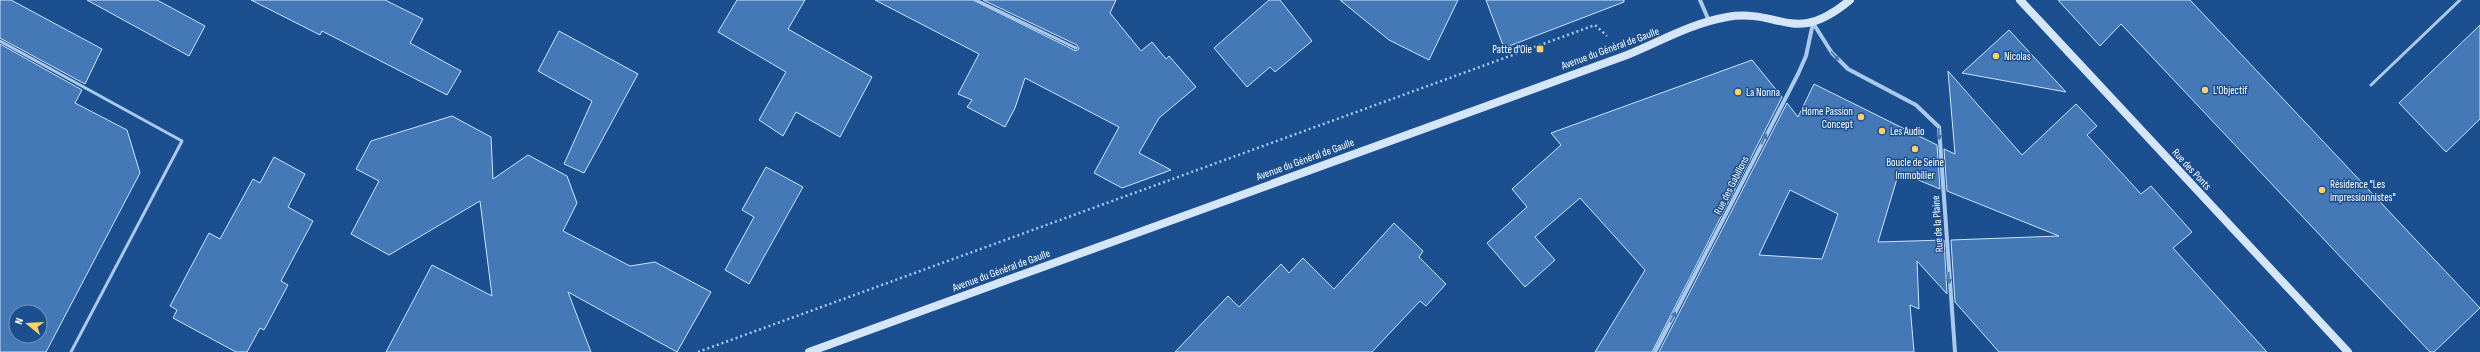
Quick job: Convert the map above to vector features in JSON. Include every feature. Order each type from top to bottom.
[{"type":"main road","points":[[1813,23],[1850,0]]},
{"type":"main road","name":"Rue des Ponts","points":[[2020,0],[2348,352]]},
{"type":"main road","name":"Avenue du Général de Gaulle","points":[[809,352],[1627,55],[1709,21],[1741,16],[1797,25],[1813,23]]},
{"type":"street","points":[[1700,0],[1709,21]]},
{"type":"street","name":"Rue de la Plaine","points":[[1813,23],[1832,53],[1848,69],[1916,105],[1939,127],[1955,352]]},
{"type":"street","name":"Rue des Gabillons","points":[[1655,352],[1798,74],[1806,56],[1813,23]]},
{"type":"lane","points":[[976,0],[1076,48]]},
{"type":"lane","points":[[2371,85],[2460,0]]},
{"type":"lane","points":[[0,41],[182,142],[71,352]]},
{"type":"path","points":[[698,352],[1595,25],[1627,55]]},
{"type":"building","points":[[0,0],[11,0],[102,49],[85,84],[0,38]]},
{"type":"building","points":[[87,0],[157,0],[205,26],[189,56]]},
{"type":"building","points":[[251,0],[385,0],[423,19],[410,43],[461,71],[447,95],[322,31],[320,35]]},
{"type":"building","points":[[737,0],[805,0],[788,29],[872,77],[840,137],[796,112],[783,136],[759,120],[786,72],[718,32]]},
{"type":"building","points":[[875,0],[973,0],[1076,51],[1079,49],[1077,45],[983,0],[1116,0],[1110,13],[1141,51],[1152,42],[1166,59],[1169,56],[1196,87],[1159,118],[1139,153],[1171,170],[1122,188],[1094,173],[1119,127],[1025,78],[1015,108],[1005,127],[967,107],[972,100],[958,94],[979,54]]},
{"type":"building","points":[[1269,0],[1280,0],[1312,41],[1275,72],[1270,67],[1247,87],[1214,48]]},
{"type":"building","points":[[1340,0],[1458,0],[1429,60],[1389,40]]},
{"type":"building","points":[[1486,0],[1624,0],[1624,2],[1504,48]]},
{"type":"building","points":[[2058,0],[2190,0],[2480,308],[2434,352],[2430,352],[2121,24],[2100,46]]},
{"type":"building","points":[[2480,25],[2480,119],[2446,152],[2399,103]]},
{"type":"building","points":[[2009,30],[2066,92],[1962,73]]},
{"type":"building","points":[[559,31],[638,74],[584,173],[564,164],[592,101],[538,71]]},
{"type":"building","points":[[0,44],[82,90],[75,103],[127,130],[140,173],[46,352],[0,352]]},
{"type":"building","points":[[1752,60],[1782,97],[1652,352],[1595,352],[1645,270],[1580,198],[1535,237],[1555,260],[1525,287],[1487,243],[1527,207],[1512,189],[1561,145],[1551,133]]},
{"type":"building","points":[[1948,71],[2022,155],[2076,104],[2097,126],[2087,135],[2141,194],[2151,186],[2192,232],[2173,248],[2267,352],[1999,352],[1955,302],[1951,240],[2059,236],[1947,191],[1944,149],[1955,154]]},
{"type":"building","points":[[1814,84],[1937,145],[1940,189],[1899,172],[1878,242],[1944,240],[1947,294],[1917,261],[1919,309],[1910,305],[1914,352],[1659,352],[1787,103],[1798,117]],"holes":[[[1790,190],[1838,214],[1822,259],[1759,255]]]},
{"type":"building","points":[[452,116],[491,137],[493,179],[528,155],[567,176],[577,203],[563,231],[630,266],[655,262],[711,292],[677,352],[568,292],[591,352],[386,352],[432,265],[492,296],[480,201],[389,255],[351,234],[379,181],[356,169],[371,141]]},
{"type":"building","points":[[274,157],[305,174],[288,207],[313,221],[281,281],[288,285],[264,330],[260,328],[247,352],[236,352],[173,318],[177,310],[170,306],[209,233],[220,239],[253,179],[260,183]]},
{"type":"building","points":[[766,167],[803,187],[749,284],[725,270],[754,217],[742,210]]},
{"type":"building","points":[[1394,223],[1423,251],[1419,257],[1446,284],[1426,306],[1420,301],[1372,352],[1175,352],[1228,296],[1239,307],[1281,264],[1289,273],[1303,258],[1334,289]]},
{"type":"place","name":"Patte d'Oie","points":[[1540,49]]},
{"type":"place","name":"Nicolas","points":[[1996,56]]},
{"type":"place","name":"L'Objectif","points":[[2205,90]]},
{"type":"place","name":"La Nonna","points":[[1738,92]]},
{"type":"place","name":"Home Passion Concept","points":[[1861,117]]},
{"type":"place","name":"Les Audio","points":[[1882,131]]},
{"type":"place","name":"Boucle de Seine Immobilier","points":[[1915,149]]},
{"type":"place","name":"Résidence \"Les impressionnistes\"","points":[[2322,190]]}]
